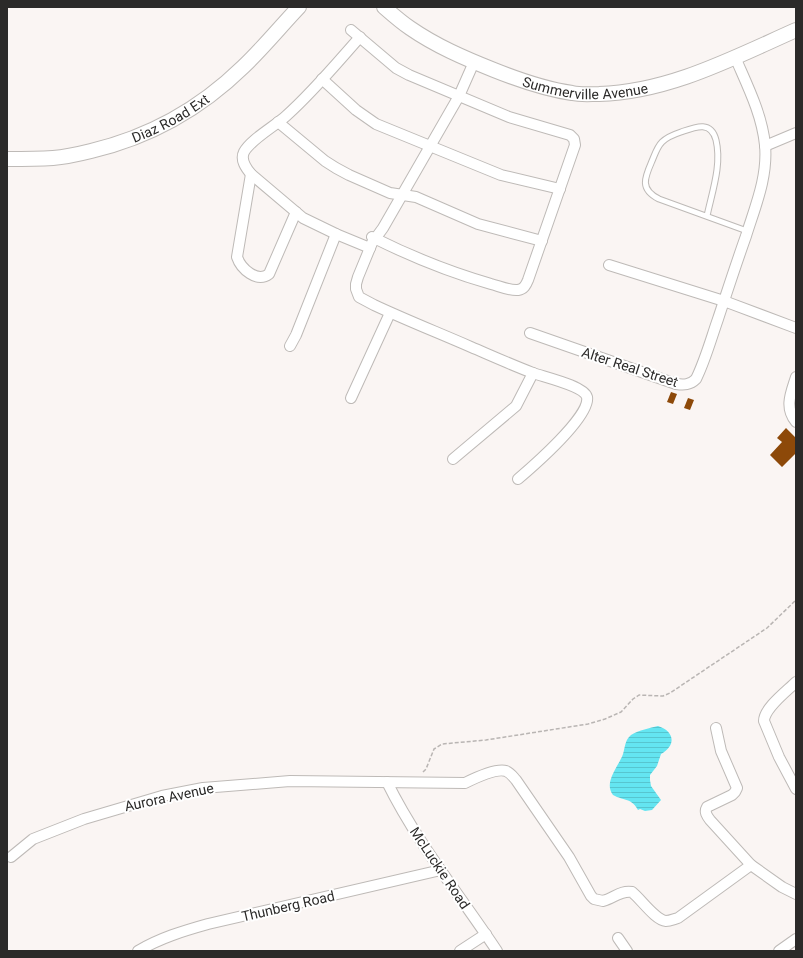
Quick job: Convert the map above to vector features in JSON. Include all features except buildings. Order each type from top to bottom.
[{"type":"street","name":"Diaz Road Ext","points":[[7,159],[53,158],[89,152],[129,140],[172,121],[197,106],[220,87],[243,66],[299,7]]},
{"type":"street","name":"Summerville Avenue","points":[[384,7],[408,27],[429,40],[470,60],[524,82],[573,94],[635,91],[658,86],[681,79],[796,30]]},
{"type":"street","points":[[351,30],[360,37],[396,68],[409,75],[509,117],[563,133],[572,137],[575,141],[574,151],[526,285],[521,289],[516,290],[459,275],[373,242],[336,234],[303,218],[251,174],[243,161],[244,153],[253,142],[286,116],[360,37]]},
{"type":"street","name":"Alter Real Street","points":[[530,333],[676,384],[693,382],[698,375],[763,183],[765,146],[763,130],[755,105],[735,57]]},
{"type":"street","points":[[470,60],[457,96],[373,242],[358,277],[356,289],[359,297],[363,300],[390,313],[533,373],[578,388],[586,394],[587,401],[583,411],[565,435],[553,448],[518,479]]},
{"type":"street","points":[[322,79],[366,118],[376,124],[502,175],[560,190]]},
{"type":"street","points":[[278,122],[336,168],[348,175],[399,195],[411,195],[478,224],[542,241]]},
{"type":"street","points":[[765,146],[796,133]]},
{"type":"street","points":[[251,174],[237,257],[242,267],[257,277],[263,277],[269,274],[296,212]]},
{"type":"street","points":[[290,346],[296,335],[336,234]]},
{"type":"street","points":[[609,265],[724,301],[796,328]]},
{"type":"street","points":[[351,398],[390,313]]},
{"type":"street","points":[[453,459],[516,406],[533,373]]},
{"type":"street","points":[[796,377],[789,405],[790,411],[796,422]]},
{"type":"street","points":[[796,682],[775,702],[764,717],[764,721],[779,757],[796,789]]},
{"type":"street","points":[[716,728],[721,751],[737,788],[732,794],[707,807],[706,814],[751,865],[782,887],[796,894]]},
{"type":"street","name":"Aurora Avenue","points":[[11,857],[32,839],[84,818],[162,796],[203,788],[290,781],[465,783],[502,770],[510,773],[516,780],[569,857],[591,896],[594,898],[603,901],[622,892],[632,892],[657,917],[665,921],[678,918],[751,865]]},
{"type":"street","name":"McLuckie Road","points":[[387,782],[401,808],[441,870],[497,951]]},
{"type":"street","name":"Thunberg Road","points":[[138,951],[171,934],[208,924],[441,870]]},
{"type":"street","points":[[460,951],[486,934]]},
{"type":"street","points":[[618,938],[627,951]]},
{"type":"street","points":[[779,951],[796,939]]},
{"type":"lane","points":[[707,216],[716,177],[717,148],[714,135],[711,131],[701,126],[696,126],[663,141],[658,148],[646,175],[646,185],[651,195],[655,197],[707,216],[747,230]]},
{"type":"path","points":[[414,783],[426,769],[434,750],[442,744],[486,740],[588,724],[621,712],[639,695],[663,696],[670,693],[768,628],[796,600]]},
{"type":"water","points":[[658,726],[667,731],[672,738],[670,747],[661,754],[657,766],[650,775],[651,786],[661,800],[652,810],[638,810],[633,803],[613,795],[610,790],[611,779],[621,759],[626,741],[629,737],[644,729]]}]
